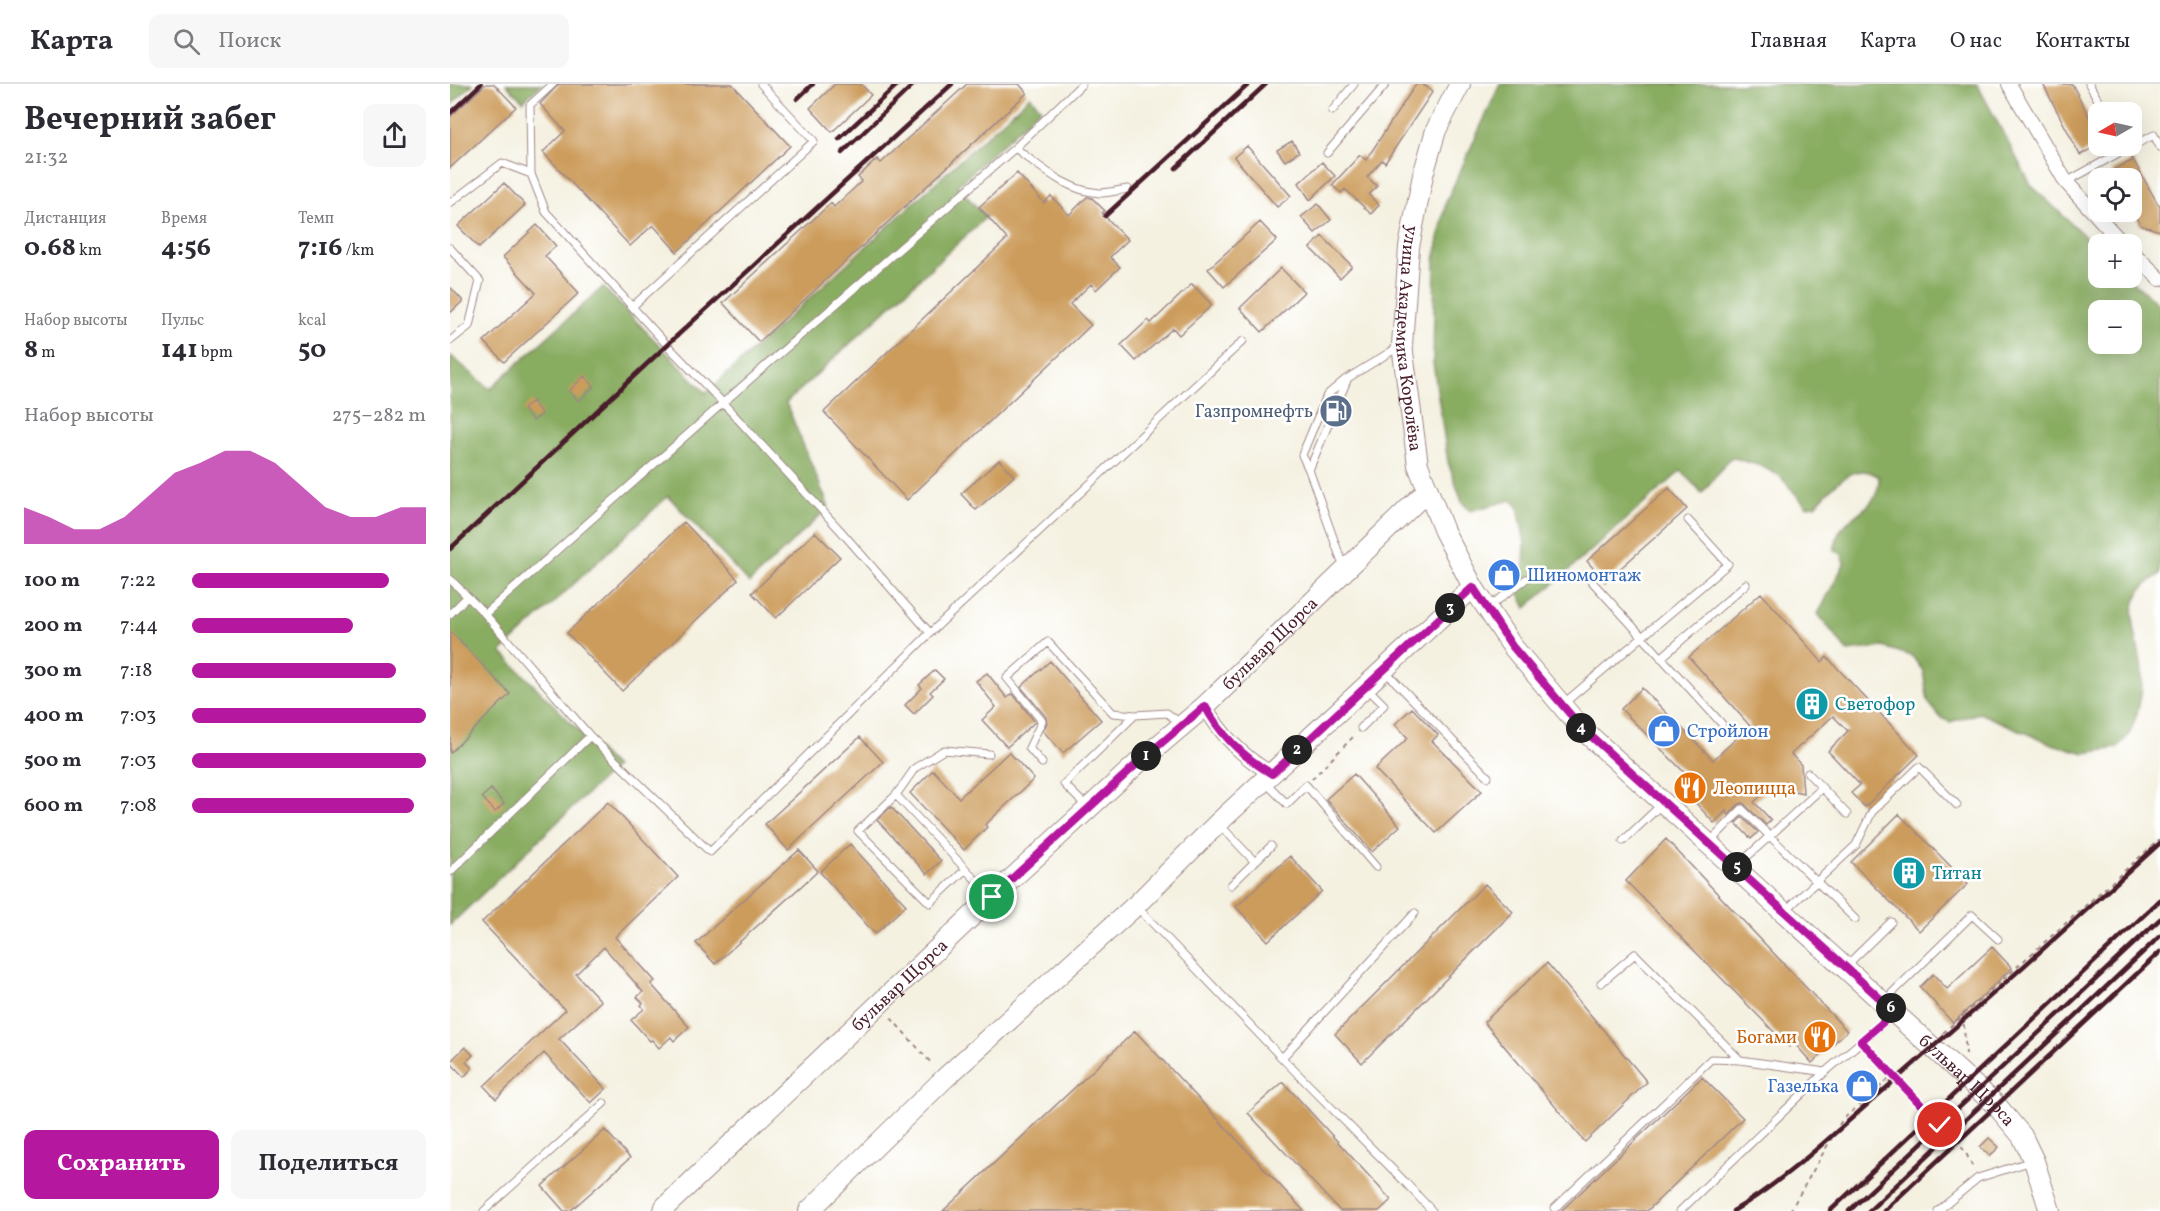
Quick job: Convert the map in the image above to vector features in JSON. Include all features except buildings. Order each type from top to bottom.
[{"type":"street","points":[[2009,84],[2066,182],[2114,234]]},
{"type":"street","name":"улица Академика Королёва","points":[[1428,490],[1418,465],[1402,345],[1409,247],[1423,175],[1436,130],[1454,86]]},
{"type":"street","points":[[2153,268],[2160,279]]},
{"type":"street","name":"бульвар Щорса","points":[[663,1210],[992,897],[1205,706],[1428,490],[1444,531],[1473,587],[1512,646],[1561,706],[1581,727],[1998,1106],[2022,1136],[2034,1161],[2050,1211]]},
{"type":"street","points":[[809,1211],[945,1078],[1136,905],[1218,824],[1473,587]]},
{"type":"street","points":[[1205,706],[1216,726],[1268,777]]},
{"type":"lane","points":[[553,84],[530,105],[531,174],[546,212],[840,530],[930,633]]},
{"type":"lane","points":[[633,306],[814,141],[761,84]]},
{"type":"lane","points":[[485,614],[1015,148],[1082,84]]},
{"type":"lane","points":[[1332,111],[1354,84]]},
{"type":"lane","points":[[1327,153],[1386,84]]},
{"type":"lane","points":[[2089,84],[2099,102]]},
{"type":"lane","points":[[2142,141],[2157,135],[2160,147]]},
{"type":"lane","points":[[1015,148],[1058,180],[1080,189],[1101,193],[1128,189]]},
{"type":"lane","points":[[2066,182],[2110,156]]},
{"type":"lane","points":[[450,203],[502,163],[531,174]]},
{"type":"lane","points":[[450,248],[480,281],[469,326],[450,342]]},
{"type":"lane","points":[[450,579],[485,614],[590,736],[710,852],[930,633],[1243,341]]},
{"type":"lane","points":[[1345,572],[1302,454],[1327,395],[1348,378],[1402,345]]},
{"type":"lane","points":[[1309,470],[1348,378]]},
{"type":"lane","points":[[1561,706],[1728,564],[1688,520]]},
{"type":"lane","points":[[1586,574],[1722,724]]},
{"type":"lane","points":[[1487,609],[1526,579]]},
{"type":"lane","points":[[1661,658],[1746,584]]},
{"type":"lane","points":[[450,614],[467,597]]},
{"type":"lane","points":[[1042,763],[1029,748],[1042,721],[1006,678],[1048,642],[1113,713],[1135,715],[1167,713],[1182,725]]},
{"type":"lane","points":[[1383,670],[1488,777]]},
{"type":"lane","points":[[1361,728],[1384,705],[1365,686]]},
{"type":"lane","points":[[1088,809],[1064,784],[1135,715]]},
{"type":"lane","points":[[450,872],[590,736]]},
{"type":"lane","points":[[966,869],[930,903],[858,831],[896,795],[915,768],[944,750],[989,754]]},
{"type":"lane","points":[[1785,912],[1856,845],[1872,812],[1919,767],[1957,805]]},
{"type":"lane","points":[[1808,773],[1847,814]]},
{"type":"lane","points":[[1268,777],[1287,804],[1306,785],[1376,867]]},
{"type":"lane","points":[[1736,867],[1822,788]]},
{"type":"lane","points":[[896,795],[992,897]]},
{"type":"lane","points":[[1623,841],[1664,802]]},
{"type":"lane","points":[[1709,843],[1742,809],[1855,919]]},
{"type":"lane","points":[[1218,824],[1255,862]]},
{"type":"lane","points":[[1231,885],[1271,846]]},
{"type":"lane","points":[[1136,905],[1282,1058],[1404,1180],[1431,1211]]},
{"type":"lane","points":[[1282,1058],[1415,913]]},
{"type":"lane","points":[[1680,1211],[1825,1072],[1861,1041],[1972,915],[1998,939]]},
{"type":"lane","points":[[1846,966],[1891,922]]},
{"type":"lane","points":[[1601,983],[1635,954],[1740,1060]]},
{"type":"lane","points":[[1555,1208],[1711,1059],[1740,1060],[1825,1072]]},
{"type":"lane","points":[[484,1211],[604,1103]]},
{"type":"lane","points":[[1938,1211],[1978,1178],[2034,1161]]},
{"type":"path","points":[[1306,785],[1361,728]]},
{"type":"path","points":[[1931,1044],[2160,839]]},
{"type":"path","points":[[879,1004],[945,1078]]},
{"type":"path","points":[[1963,1015],[1970,1079]]},
{"type":"path","points":[[1861,1041],[1965,1151],[1978,1178]]},
{"type":"path","points":[[1790,1211],[1842,1120],[1892,1075]]},
{"type":"green space","points":[[450,84],[473,84],[450,106]]},
{"type":"green space","points":[[506,84],[542,84],[523,101]]},
{"type":"green space","points":[[1500,84],[1977,84],[2031,185],[2088,239],[2088,288],[2140,288],[2160,306],[2160,574],[2146,585],[2134,607],[2133,620],[2141,660],[2142,682],[2138,710],[2127,737],[2117,748],[2085,753],[2055,745],[1979,713],[1950,722],[1941,718],[1928,702],[1923,671],[1912,656],[1883,647],[1847,651],[1818,614],[1844,564],[1842,554],[1834,550],[1839,533],[1845,524],[1875,497],[1879,477],[1870,472],[1852,473],[1836,483],[1816,505],[1806,506],[1780,476],[1761,466],[1731,457],[1702,493],[1681,471],[1526,608],[1517,590],[1517,580],[1524,563],[1525,544],[1518,506],[1511,500],[1470,511],[1462,502],[1448,462],[1433,363],[1435,259],[1446,202]]},
{"type":"green space","points":[[1030,96],[1041,108],[957,186],[986,217],[786,403],[829,507],[749,583],[668,496],[501,652],[615,767],[450,925],[450,355],[490,389],[603,287],[706,393]]},
{"type":"railway","points":[[450,113],[481,84]]},
{"type":"railway","points":[[797,99],[813,84]]},
{"type":"railway","points":[[839,139],[898,84]]},
{"type":"railway","points":[[842,153],[914,84]]},
{"type":"railway","points":[[450,549],[667,345],[952,84]]},
{"type":"railway","points":[[1105,216],[1249,84]]},
{"type":"railway","points":[[1176,168],[1266,84]]},
{"type":"railway","points":[[1733,1211],[1754,1198],[1812,1153],[2160,843]]},
{"type":"railway","points":[[1830,1211],[2160,900]]},
{"type":"railway","points":[[1849,1211],[2160,919]]},
{"type":"railway","points":[[1869,1211],[2160,936]]},
{"type":"railway","points":[[1884,1211],[2160,952]]},
{"type":"place","name":"Газпромнефть","points":[[1336,411]]},
{"type":"place","name":"Шиномонтаж","points":[[1504,575]]},
{"type":"place","name":"Светофор","points":[[1812,704]]},
{"type":"place","name":"Стройлон","points":[[1664,731]]},
{"type":"place","name":"Леопицца","points":[[1690,788]]},
{"type":"place","name":"Титан","points":[[1909,873]]},
{"type":"place","name":"Богами","points":[[1820,1037]]},
{"type":"place","name":"Газелька","points":[[1862,1086]]},
{"type":"route","points":[[992,897],[1139,762],[1205,706],[1216,726],[1252,762],[1272,774],[1473,587],[1512,646],[1581,727],[1895,1012],[1861,1041],[1940,1125]]}]
